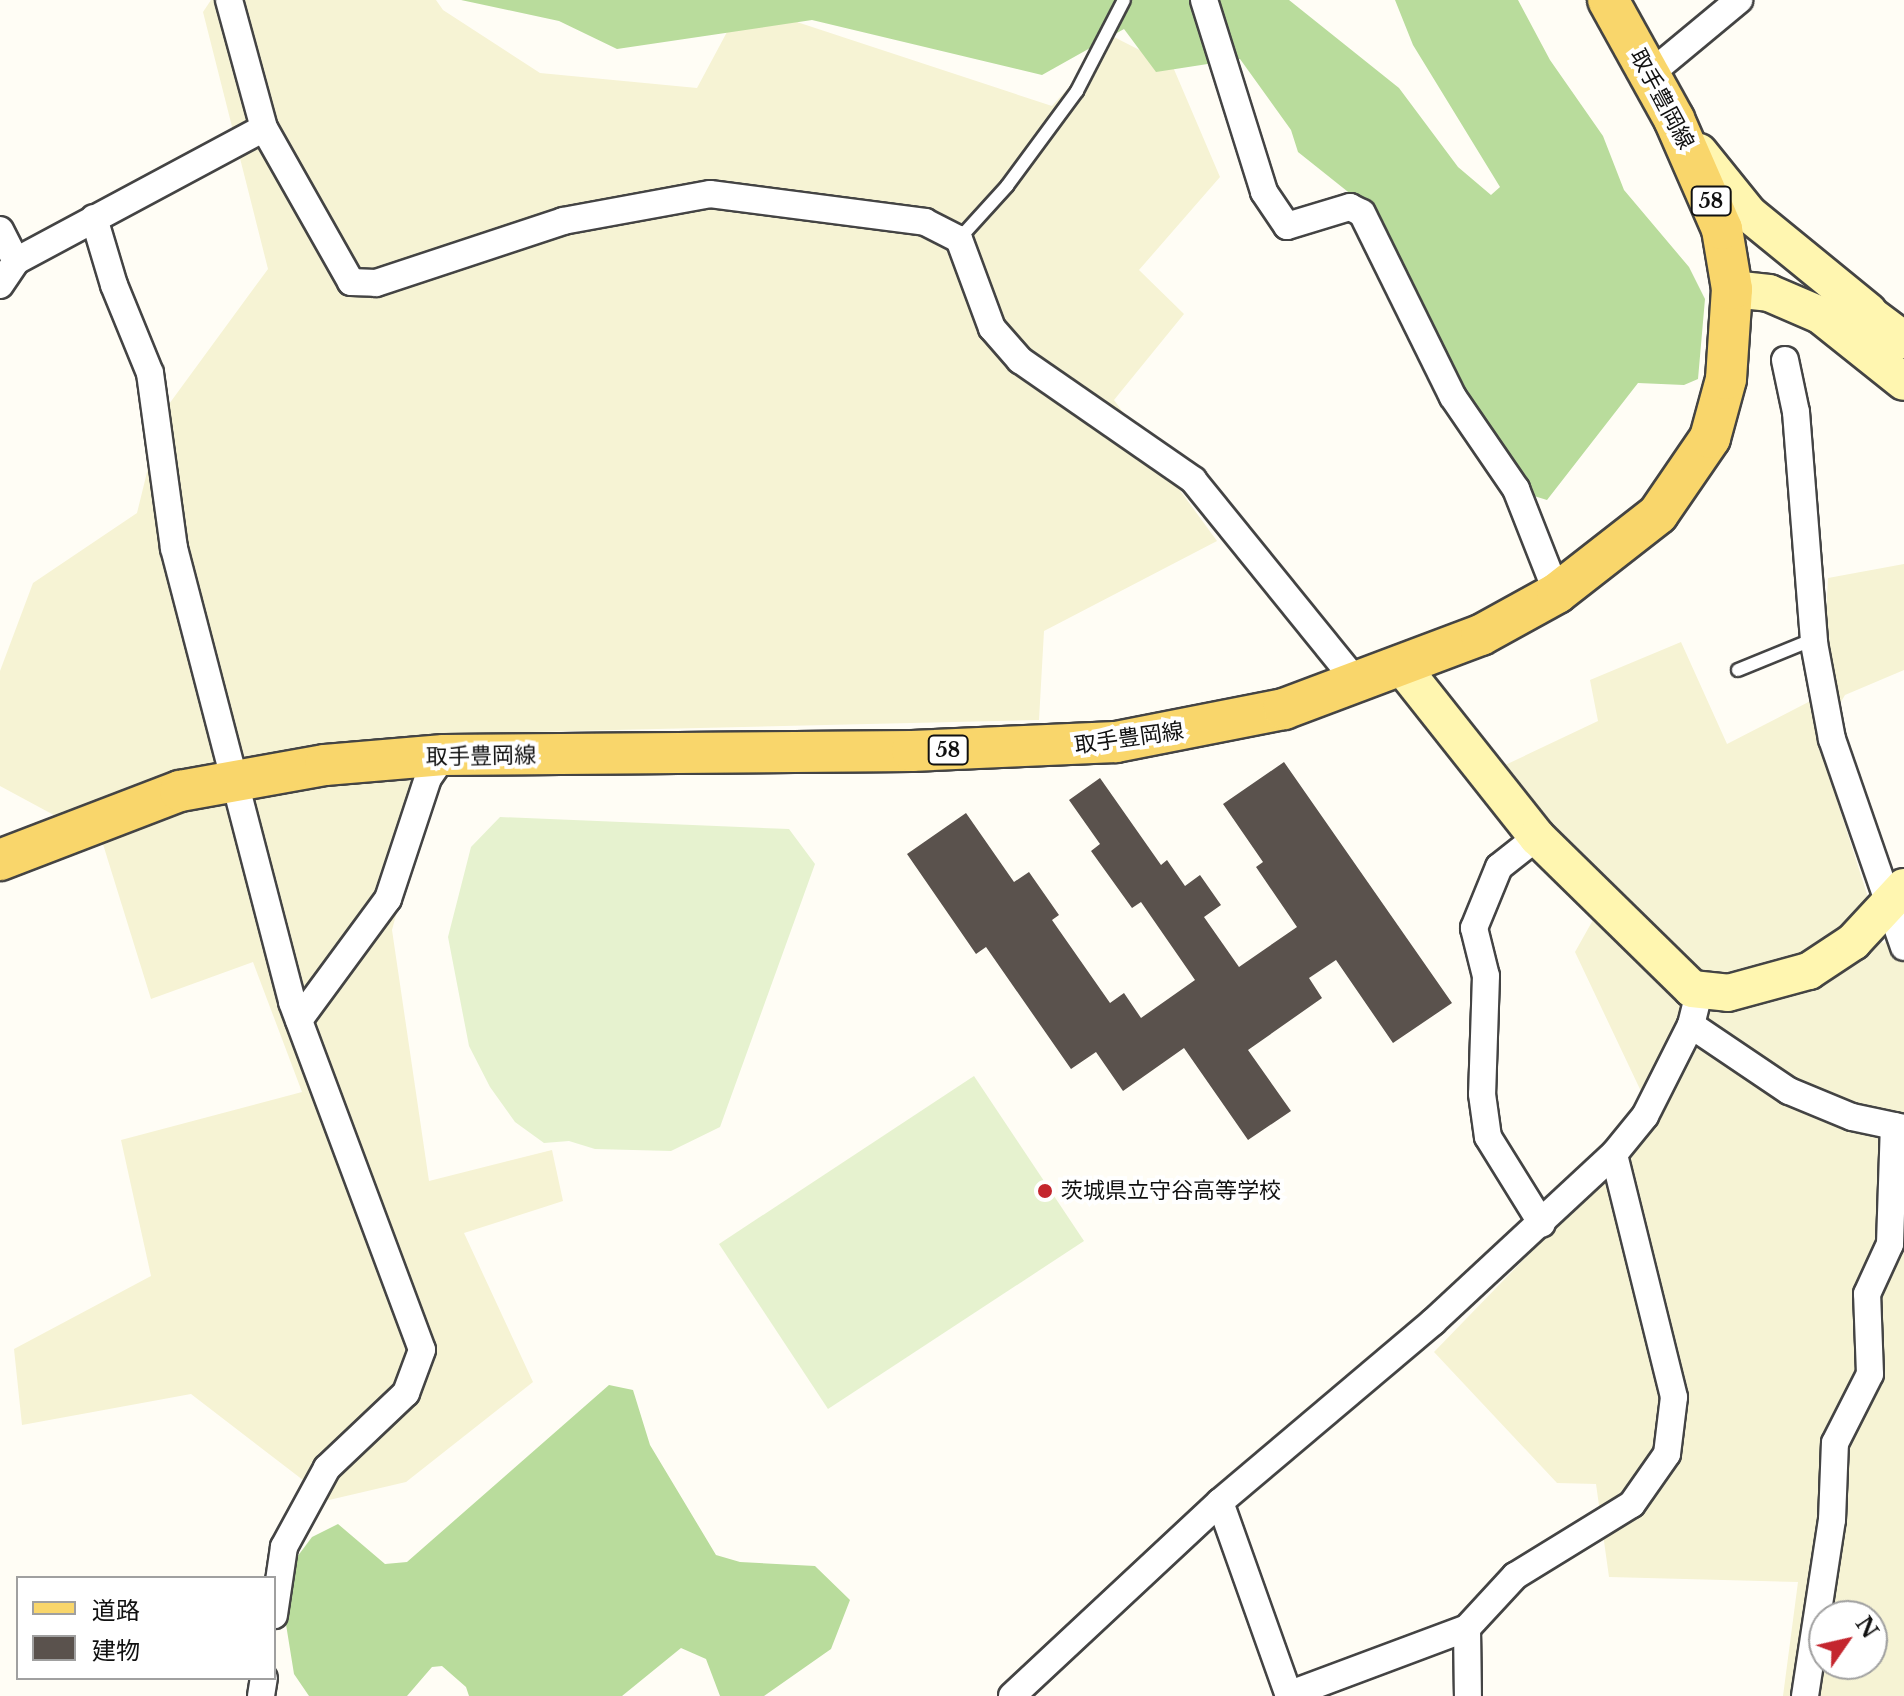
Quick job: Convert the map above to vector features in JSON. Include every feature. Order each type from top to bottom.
[{"type":"main road","name":"取手豊岡線","points":[[0,860],[138,804],[232,779],[444,755],[1057,747],[1237,721],[1359,685],[1481,635],[1557,593],[1658,514],[1710,438],[1726,379],[1732,289],[1722,229],[1674,119],[1608,0]]},
{"type":"street","points":[[229,0],[264,128],[351,282],[376,283],[563,221],[710,194],[925,222],[959,239],[992,328],[1020,360],[1193,480],[1359,685]]},
{"type":"street","points":[[1204,0],[1264,192],[1287,226],[1350,207],[1362,213],[1453,397],[1516,489],[1557,593]]},
{"type":"street","points":[[1650,74],[1739,0]]},
{"type":"street","points":[[1674,119],[1749,214],[1904,340]]},
{"type":"street","points":[[0,285],[16,261],[264,128]]},
{"type":"street","points":[[94,218],[114,285],[150,373],[174,548],[232,779],[299,1020],[422,1350],[406,1393],[327,1468],[284,1547],[276,1601]]},
{"type":"street","points":[[0,230],[16,261]]},
{"type":"street","points":[[1732,289],[1767,275],[1796,274],[1868,311]]},
{"type":"street","points":[[1732,289],[1769,293],[1820,315],[1904,382]]},
{"type":"street","points":[[1785,360],[1796,412],[1814,639],[1832,739],[1896,892],[1904,947]]},
{"type":"street","points":[[1403,668],[1537,837],[1684,984],[1695,1008],[1789,1091],[1852,1117],[1899,1127],[1890,1244],[1867,1294],[1870,1374],[1835,1443],[1832,1520],[1805,1696]]},
{"type":"street","points":[[299,1020],[388,899],[428,778],[444,755]]},
{"type":"street","points":[[1537,837],[1499,867],[1474,928],[1486,976],[1482,1094],[1488,1137],[1542,1224]]},
{"type":"street","points":[[1012,1696],[1220,1502],[1542,1224],[1614,1154],[1645,1116],[1695,1008],[1728,993],[1809,971],[1853,942],[1896,892]]},
{"type":"street","points":[[1220,1502],[1288,1696],[1467,1628],[1515,1576],[1632,1504],[1667,1454],[1674,1397],[1614,1154]]},
{"type":"street","points":[[1467,1628],[1468,1696]]},
{"type":"lane","points":[[959,239],[1007,186],[1077,91],[1124,0]]},
{"type":"lane","points":[[1738,670],[1814,639]]},
{"type":"shaded area","points":[[211,0],[436,0],[443,10],[540,73],[697,88],[742,4],[1052,106],[1114,37],[1173,67],[1220,177],[1139,270],[1184,314],[1114,400],[1217,541],[1044,631],[1039,720],[445,734],[392,930],[429,1181],[552,1150],[563,1201],[464,1233],[533,1382],[406,1482],[329,1500],[191,1394],[22,1425],[14,1349],[151,1276],[121,1140],[302,1092],[253,962],[151,999],[102,841],[0,786],[0,671],[33,583],[137,513],[161,415],[268,269],[203,12]]},
{"type":"shaded area","points":[[1904,564],[1904,670],[1845,695],[1818,741],[1883,944],[1904,923],[1904,1696],[1783,1696],[1798,1582],[1609,1577],[1596,1484],[1557,1483],[1434,1352],[1656,1123],[1575,952],[1607,895],[1501,767],[1598,721],[1590,680],[1681,642],[1727,744],[1822,695],[1828,578]]},
{"type":"green space","points":[[461,0],[1289,0],[1399,88],[1458,167],[1491,195],[1500,187],[1413,45],[1395,0],[1518,0],[1550,60],[1603,136],[1624,190],[1689,267],[1705,299],[1698,379],[1684,385],[1638,383],[1547,500],[1534,496],[1463,385],[1372,211],[1298,152],[1291,130],[1240,59],[1156,72],[1124,29],[1042,75],[812,20],[617,49],[559,21]]},
{"type":"green space","points":[[500,817],[789,829],[815,864],[720,1127],[671,1151],[595,1149],[569,1141],[544,1143],[515,1122],[490,1087],[469,1046],[448,937],[471,847]]},
{"type":"green space","points":[[974,1076],[1084,1241],[828,1409],[719,1244]]},
{"type":"green space","points":[[609,1385],[633,1390],[650,1445],[716,1555],[740,1562],[815,1566],[850,1600],[831,1649],[764,1696],[720,1696],[706,1659],[681,1648],[622,1696],[469,1696],[466,1687],[442,1666],[432,1667],[407,1696],[309,1696],[294,1674],[279,1581],[312,1537],[338,1524],[385,1564],[407,1562]]},
{"type":"building","points":[[1284,762],[1452,1003],[1393,1043],[1336,960],[1309,978],[1322,998],[1248,1050],[1291,1111],[1248,1140],[1184,1048],[1123,1091],[1096,1052],[1071,1069],[986,947],[976,954],[907,854],[966,813],[1014,882],[1029,872],[1059,915],[1052,920],[1110,1003],[1124,993],[1141,1018],[1195,980],[1141,902],[1132,908],[1091,851],[1100,844],[1069,800],[1100,778],[1161,865],[1167,860],[1185,886],[1200,875],[1221,905],[1204,917],[1239,967],[1297,927],[1256,867],[1263,862],[1223,804]]},
{"type":"place","name":"茨城県立守谷高等学校","points":[[1045,1191]]}]
